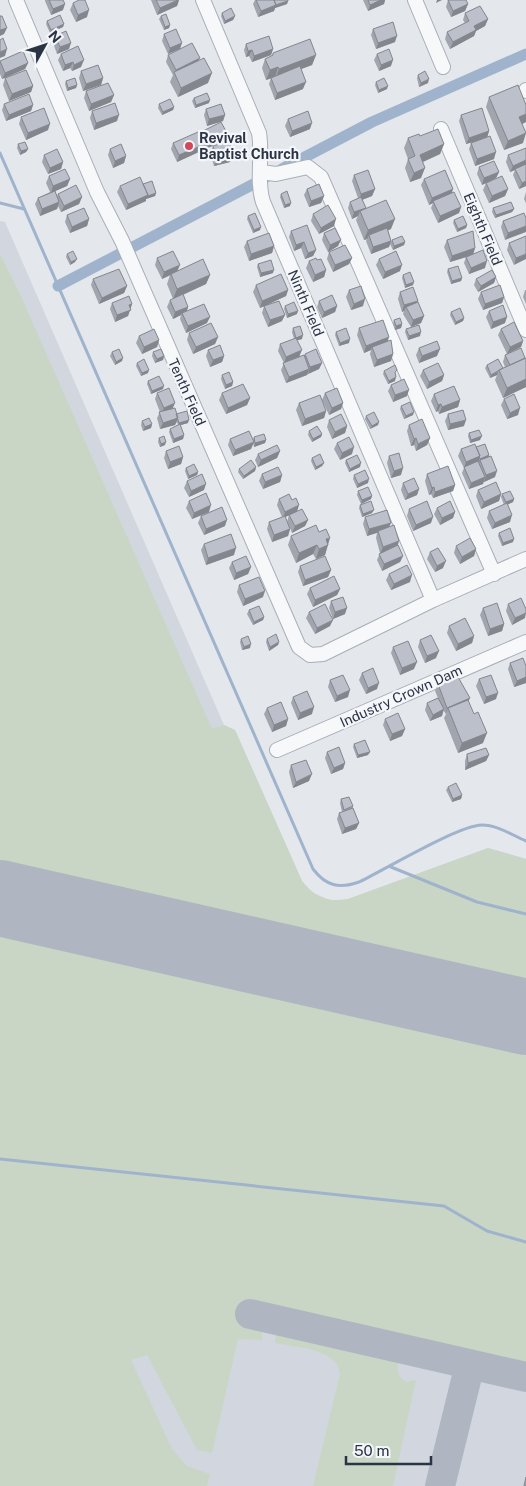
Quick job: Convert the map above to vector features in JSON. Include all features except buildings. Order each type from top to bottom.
[{"type":"street","name":"Tenth Field","points":[[16,0],[97,192],[134,269],[299,647],[310,655],[323,654],[433,600],[526,559]]},
{"type":"street","name":"Ninth Field","points":[[203,0],[260,133],[262,151],[260,184],[263,202],[433,600]]},
{"type":"street","points":[[415,0],[443,67]]},
{"type":"street","name":"Eighth Field","points":[[441,129],[526,330]]},
{"type":"street","points":[[261,172],[269,174],[282,173],[308,167],[317,172],[323,182],[494,574]]},
{"type":"street","name":"Industry Crown Dam","points":[[277,750],[526,642]]},
{"type":"shaded area","points":[[0,221],[5,222],[224,725],[235,730],[302,881],[311,892],[332,901],[348,899],[488,848],[526,859],[526,1486],[0,1486]]},
{"type":"green space","points":[[0,254],[20,294],[212,729],[224,725],[235,730],[302,881],[322,898],[340,900],[348,899],[488,848],[526,859],[526,991],[0,870]]},
{"type":"green space","points":[[0,925],[526,1044],[526,1368],[245,1305],[242,1319],[262,1325],[262,1340],[238,1339],[212,1453],[197,1450],[147,1355],[131,1360],[172,1449],[187,1466],[210,1474],[207,1486],[0,1486]]},
{"type":"green space","points":[[277,1328],[399,1354],[397,1366],[400,1377],[407,1382],[416,1380],[393,1486],[313,1486],[340,1374],[337,1365],[324,1354],[314,1350],[275,1343]]},
{"type":"waterway","points":[[282,169],[372,122],[526,54]]},
{"type":"waterway","points":[[0,153],[313,869],[323,879],[333,884],[352,884],[457,832],[482,825],[499,828],[526,841]]},
{"type":"waterway","points":[[58,286],[265,178]]},
{"type":"waterway","points":[[0,203],[24,209]]},
{"type":"waterway","points":[[391,867],[477,902],[526,914]]},
{"type":"waterway","points":[[0,1159],[444,1206],[487,1231],[526,1242]]},
{"type":"taxiway","points":[[250,1314],[526,1377]]},
{"type":"taxiway","points":[[440,1486],[470,1364]]},
{"type":"runway","points":[[0,898],[526,1017]]},
{"type":"place","name":"Revival Baptist Church","points":[[189,146]]}]
